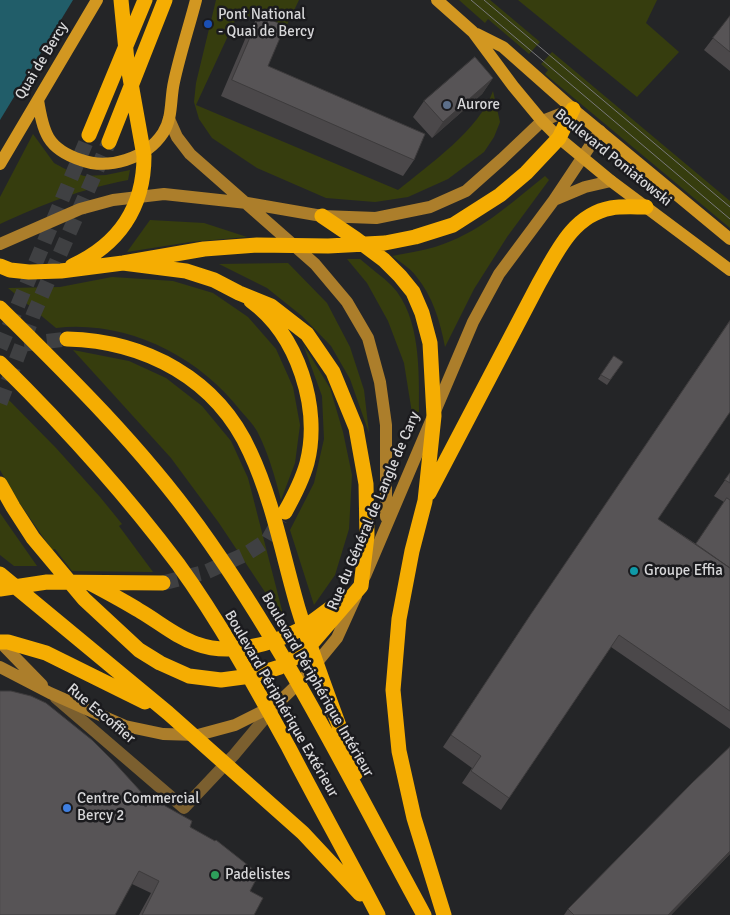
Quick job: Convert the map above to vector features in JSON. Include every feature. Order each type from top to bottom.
[{"type":"highway","points":[[61,271],[81,262],[113,238],[136,205],[141,189],[144,156],[127,61],[121,0]]},
{"type":"highway","points":[[89,135],[145,0]]},
{"type":"highway","points":[[109,142],[165,0]]},
{"type":"highway","points":[[0,266],[10,270],[28,272],[61,271],[124,263],[204,249],[257,245],[328,246],[385,243],[415,237],[453,226],[500,195],[526,173],[559,138],[573,109]]},
{"type":"highway","points":[[425,501],[538,284],[575,226],[593,214],[610,208],[646,206]]},
{"type":"highway","points":[[322,216],[356,239],[394,271],[413,292],[422,313],[430,342],[434,416],[425,501],[412,551],[399,619],[393,690],[401,761],[414,818],[444,915]]},
{"type":"highway","points":[[0,484],[12,507],[33,538],[84,599],[139,650],[160,663],[189,676],[221,680],[251,676],[280,667],[305,651],[361,586],[367,536],[366,484],[356,428],[333,372],[307,334],[271,306],[214,280],[186,271],[124,263]]},
{"type":"highway","points":[[239,293],[254,304],[284,338],[302,372],[310,406],[312,425],[307,462],[297,491],[285,512]]},
{"type":"highway","name":"Boulevard Périphérique Intérieur","points":[[0,308],[111,420],[155,472],[215,550],[271,634],[424,915]]},
{"type":"highway","points":[[67,339],[92,339],[142,352],[165,362],[184,373],[205,390],[234,423],[251,453],[263,484],[299,610],[371,817]]},
{"type":"highway","name":"Boulevard Périphérique Extérieur","points":[[0,363],[83,448],[131,504],[178,565],[232,646],[377,912]]},
{"type":"highway","points":[[0,574],[168,713],[303,834],[377,912]]},
{"type":"highway","points":[[0,589],[47,582],[163,583]]},
{"type":"highway","points":[[90,583],[177,635],[198,645],[221,649],[244,648],[284,636],[301,628],[361,586]]},
{"type":"highway","points":[[0,642],[8,642],[46,653],[168,713]]},
{"type":"main road","name":"Quai de Bercy","points":[[0,164],[97,0]]},
{"type":"main road","points":[[38,100],[41,120],[47,136],[56,149],[71,157],[88,163],[110,164],[129,159],[149,148],[162,134],[170,119],[174,83],[196,0]]},
{"type":"main road","name":"Boulevard Poniatowski","points":[[437,0],[473,32],[513,86],[559,138],[730,270]]},
{"type":"main road","name":"Boulevard Poniatowski","points":[[473,32],[502,47],[573,109],[730,239]]},
{"type":"main road","points":[[0,244],[80,209],[113,200],[164,194],[247,203],[322,216],[376,218],[430,207],[466,191],[542,121],[573,109]]},
{"type":"main road","points":[[170,119],[177,137],[190,154],[315,264],[347,302],[368,338],[380,382],[386,425],[386,524]]},
{"type":"main road","name":"Rue du Général de Langle de Cary","points":[[277,704],[305,677],[337,638],[473,322],[499,274],[554,200],[600,131]]},
{"type":"main road","name":"Rue du Général de Langle de Cary","points":[[554,200],[585,186],[611,180]]},
{"type":"main road","name":"Rue Escoffier","points":[[0,642],[50,693]]},
{"type":"main road","points":[[0,667],[50,693],[124,726],[163,734],[198,735],[226,728],[277,704]]},
{"type":"street","name":"Rue Escoffier","points":[[50,693],[184,808]]},
{"type":"street","name":"Rue du Général de Langle de Cary","points":[[184,808],[234,755],[277,704]]},
{"type":"green space","points":[[216,0],[299,0],[283,33],[239,12],[196,105],[398,190],[438,158],[465,132],[477,119],[493,91],[500,122],[494,137],[484,152],[448,179],[408,197],[375,202],[326,198],[257,168],[212,138],[199,119],[194,102],[196,83]]},
{"type":"green space","points":[[459,0],[490,0],[540,42],[529,54],[488,19],[485,23]]},
{"type":"green space","points":[[518,0],[657,0],[646,23],[679,52],[637,97]]},
{"type":"green space","points":[[552,52],[730,201],[730,228],[545,74],[548,70],[541,64]]},
{"type":"green space","points":[[33,134],[54,163],[67,170],[84,176],[106,175],[130,170],[128,180],[62,198],[0,224],[0,197]]},
{"type":"green space","points":[[545,176],[549,180],[507,237],[474,289],[445,347],[441,328],[427,292],[414,273],[392,256],[435,247],[465,234],[493,217]]},
{"type":"green space","points":[[150,220],[204,223],[247,237],[190,242],[127,252]]},
{"type":"green space","points":[[347,259],[360,259],[392,286],[408,313],[413,329],[418,363],[419,412],[412,413],[404,363],[388,321],[367,283]]},
{"type":"green space","points":[[288,263],[327,303],[350,347],[364,390],[369,433],[350,379],[331,346],[302,316],[267,288],[219,264]]},
{"type":"green space","points":[[112,277],[173,281],[213,293],[248,317],[276,349],[293,387],[300,425],[295,463],[281,500],[268,456],[257,431],[223,390],[203,373],[158,345],[134,336],[82,327],[56,328],[8,288],[60,287]]},
{"type":"green space","points":[[303,344],[330,388],[343,432],[352,475],[349,529],[335,575],[314,605],[290,530],[314,483],[324,439],[322,396]]},
{"type":"green space","points":[[73,350],[129,361],[166,378],[202,406],[231,441],[248,478],[285,622],[219,523],[171,458]]},
{"type":"green space","points":[[0,391],[56,448],[100,497],[122,524],[119,526],[153,572],[72,571],[55,549],[52,550],[16,498],[0,470]]},
{"type":"green space","points":[[0,513],[37,566],[14,566],[0,555]]},
{"type":"water","points":[[0,0],[73,0],[0,120]]},
{"type":"building","points":[[260,15],[285,26],[268,66],[425,134],[414,160],[232,80]]},
{"type":"building","points":[[730,16],[730,52],[713,38]]},
{"type":"building","points":[[475,57],[493,78],[443,122],[424,101]]},
{"type":"building","name":"Groupe Effia","points":[[730,321],[730,412],[658,519],[730,568],[730,711],[619,635],[509,798],[471,771],[481,756],[451,735]]},
{"type":"building","points":[[614,356],[623,362],[610,380],[601,375]]},
{"type":"building","points":[[730,473],[730,483],[725,480]]},
{"type":"building","points":[[727,498],[730,500],[730,568],[696,544]]},
{"type":"building","name":"Centre Commercial Bercy 2","points":[[0,691],[11,691],[31,696],[46,703],[92,740],[113,761],[143,794],[139,802],[146,807],[151,798],[192,821],[190,827],[216,840],[259,874],[250,891],[263,898],[254,915],[142,915],[159,881],[139,871],[115,915],[0,915]]},
{"type":"building","points":[[730,747],[730,851],[668,915],[574,915],[568,909]]},
{"type":"tunnel","points":[[0,348],[89,135]]},
{"type":"tunnel","points":[[0,403],[34,313],[109,142]]},
{"type":"tunnel","points":[[24,344],[67,339]]},
{"type":"tunnel","points":[[163,583],[206,572],[246,554],[268,540],[280,519]]},
{"type":"tram line","points":[[471,0],[730,219]]},
{"type":"tram line","points":[[484,0],[730,207]]},
{"type":"place","name":"Pont National - Quai de Bercy","points":[[208,24]]},
{"type":"place","name":"Aurore","points":[[447,105]]},
{"type":"place","name":"Groupe Effia","points":[[634,571]]},
{"type":"place","name":"Centre Commercial Bercy 2","points":[[67,808]]},
{"type":"place","name":"Padelistes","points":[[215,875]]}]
